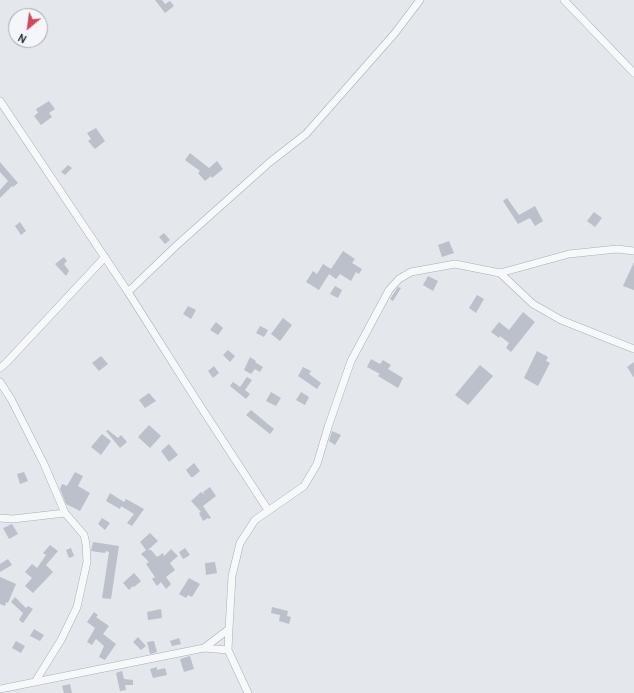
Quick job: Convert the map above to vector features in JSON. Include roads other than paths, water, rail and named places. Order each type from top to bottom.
[{"type":"street","points":[[128,292],[177,245],[270,162],[306,134],[395,33],[420,0]]},
{"type":"street","points":[[564,0],[634,73]]},
{"type":"street","points":[[0,102],[128,292],[268,510]]},
{"type":"street","points":[[248,693],[228,650],[232,576],[240,544],[255,520],[304,486],[317,464],[351,361],[389,290],[399,279],[411,272],[455,264],[500,273],[570,254],[617,249],[634,251]]},
{"type":"street","points":[[0,368],[105,257]]},
{"type":"street","points":[[500,273],[533,304],[561,320],[634,349]]},
{"type":"street","points":[[0,382],[44,464],[65,513],[84,535],[86,544],[87,562],[77,607],[61,640],[35,682]]},
{"type":"street","points":[[0,518],[13,519],[65,513]]},
{"type":"street","points":[[204,648],[230,629]]},
{"type":"street","points":[[0,689],[204,648],[228,650]]}]
